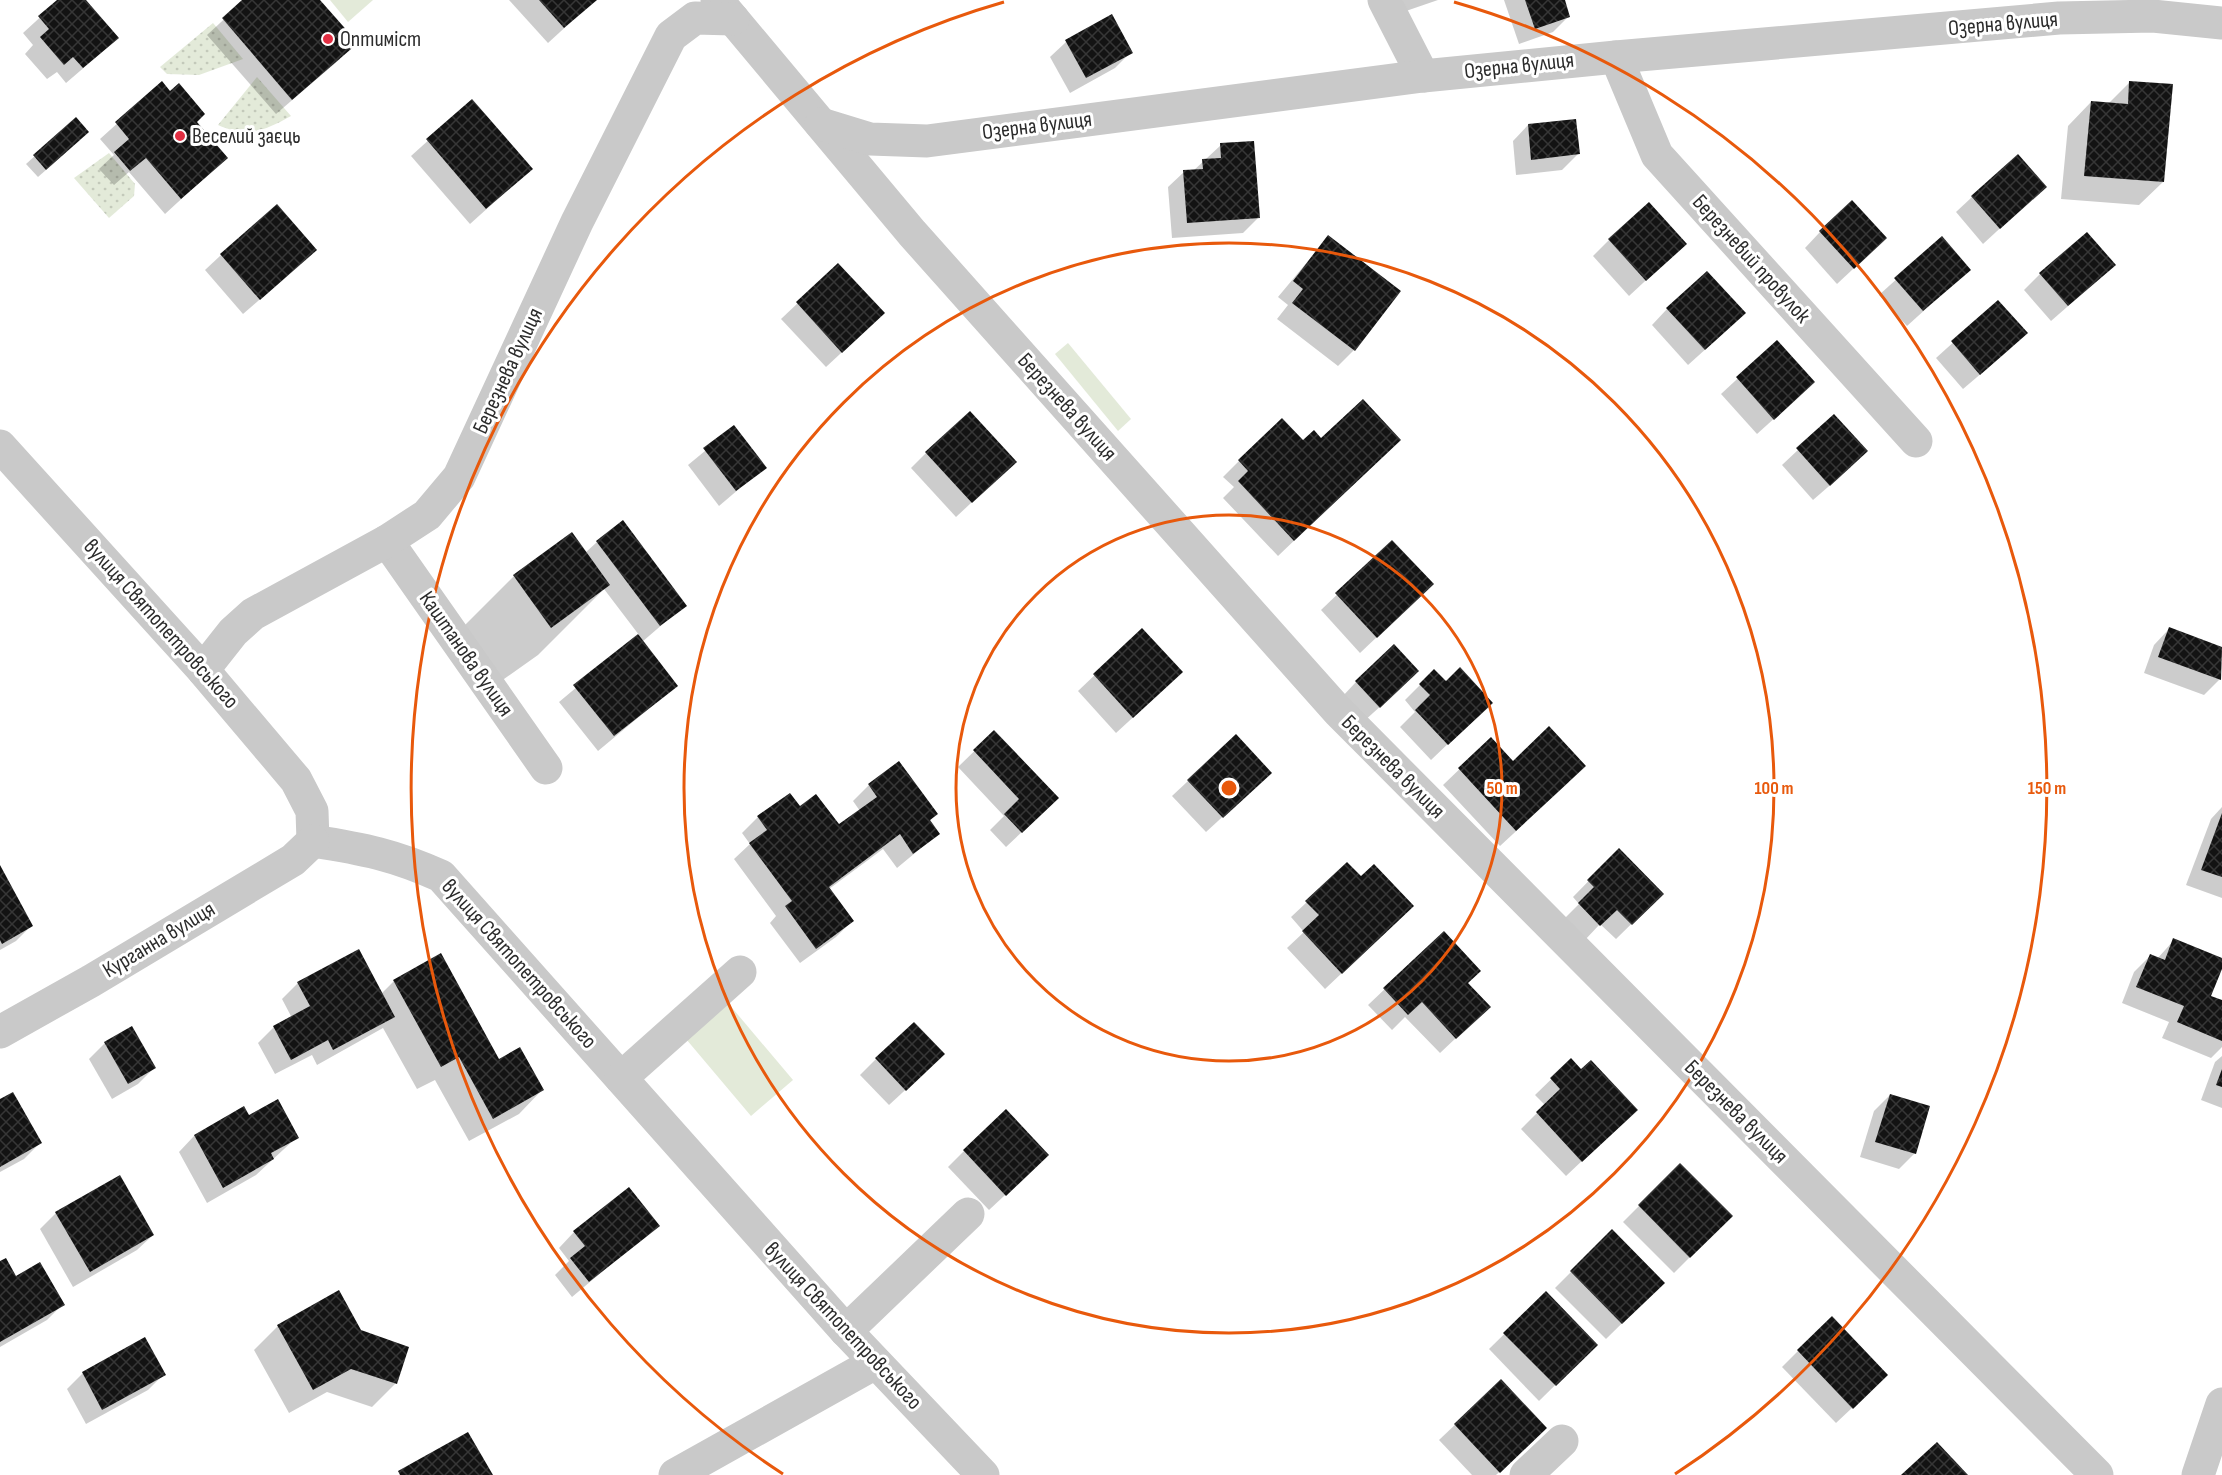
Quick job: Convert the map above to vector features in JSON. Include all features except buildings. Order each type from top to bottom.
[{"type":"street","points":[[1384,0],[1423,76]]},
{"type":"street","name":"Березнева вулиця","points":[[203,670],[233,632],[253,614],[387,541],[427,515],[459,477],[577,222],[671,36],[695,18],[725,9],[912,233],[1338,711],[2097,1475]]},
{"type":"street","name":"Озерна вулиця","points":[[821,124],[870,139],[927,141],[1423,76],[1616,57],[2060,18],[2153,16],[2222,23]]},
{"type":"street","name":"Березневий провулок","points":[[1616,57],[1657,155],[1916,441]]},
{"type":"street","name":"вулиця Святопетровського","points":[[0,446],[203,670],[296,780],[312,811],[313,841],[374,850],[441,876],[846,1331],[983,1475]]},
{"type":"street","name":"Каштанова вулиця","points":[[387,541],[546,768]]},
{"type":"street","name":"Курганна вулиця","points":[[0,1032],[91,981],[293,860],[313,841]]},
{"type":"street","points":[[621,1078],[740,972]]},
{"type":"street","points":[[846,1331],[968,1214]]},
{"type":"street","points":[[675,1475],[875,1363]]},
{"type":"street","points":[[2198,1475],[2222,1404]]},
{"type":"street","points":[[1526,1475],[1562,1441]]},
{"type":"green space","points":[[330,0],[373,0],[348,22]]},
{"type":"green space","points":[[213,23],[243,59],[199,75],[167,74],[160,67]]},
{"type":"green space","points":[[257,77],[291,116],[264,129],[247,132],[218,125]]},
{"type":"green space","points":[[109,153],[135,184],[134,196],[109,218],[74,178]]},
{"type":"green space","points":[[1068,343],[1131,419],[1118,431],[1055,354]]},
{"type":"green space","points":[[728,1003],[793,1080],[751,1116],[686,1039]]},
{"type":"place","name":"Оптиміст","points":[[328,39]]},
{"type":"place","name":"Веселий заєць","points":[[180,136]]}]
